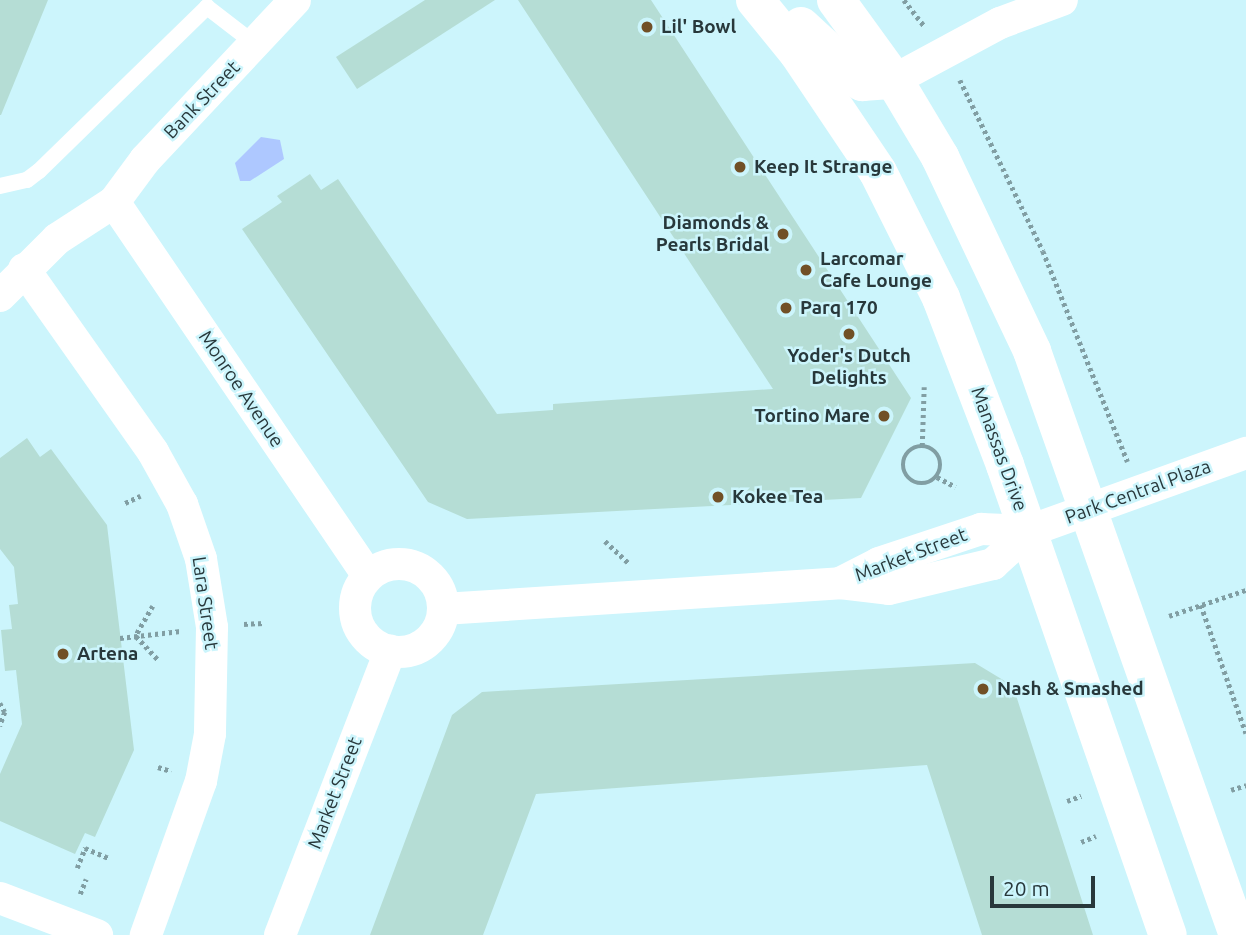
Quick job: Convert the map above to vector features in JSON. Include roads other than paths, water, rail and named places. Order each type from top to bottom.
[{"type":"main road","name":"Manassas Drive","points":[[755,0],[828,98],[908,228],[963,353],[1029,531],[1168,935]]},
{"type":"main road","points":[[774,0],[862,82],[894,80]]},
{"type":"main road","points":[[836,0],[894,80],[986,247],[1032,351],[1238,935]]},
{"type":"street","name":"Bank Street","points":[[114,202],[145,160],[295,0]]},
{"type":"street","points":[[894,80],[1047,2]]},
{"type":"street","points":[[0,296],[24,269],[57,239],[114,202]]},
{"type":"street","name":"Monroe Avenue","points":[[114,202],[368,576]]},
{"type":"street","name":"Lara Street","points":[[24,269],[153,452],[182,504],[201,559],[212,627],[210,734],[201,781],[146,935]]},
{"type":"street","name":"Park Central Plaza","points":[[1029,531],[1246,453]]},
{"type":"street","name":"Market Street","points":[[443,609],[840,583],[889,589],[993,564],[1029,531]]},
{"type":"street","points":[[395,563],[410,565],[435,581],[443,609],[433,637],[406,652],[390,651],[377,647],[359,627],[355,600],[368,576],[395,563]]},
{"type":"street","name":"Market Street","points":[[280,935],[390,651]]},
{"type":"street","points":[[0,898],[97,935]]},
{"type":"lane","points":[[0,186],[27,180],[39,171],[202,4],[255,44]]},
{"type":"water","points":[[261,137],[280,140],[284,159],[250,181],[240,181],[235,163]]},
{"type":"place","name":"Lil' Bowl","points":[[647,27]]},
{"type":"place","name":"Keep It Strange","points":[[740,167]]},
{"type":"place","name":"Diamonds & Pearls Bridal","points":[[783,234]]},
{"type":"place","name":"Larcomar Cafe Lounge","points":[[806,270]]},
{"type":"place","name":"Parq 170","points":[[786,308]]},
{"type":"place","name":"Yoder's Dutch Delights","points":[[849,334]]},
{"type":"place","name":"Tortino Mare","points":[[884,416]]},
{"type":"place","name":"Kokee Tea","points":[[718,497]]},
{"type":"place","name":"Artena","points":[[63,654]]},
{"type":"place","name":"Nash & Smashed","points":[[983,689]]}]
